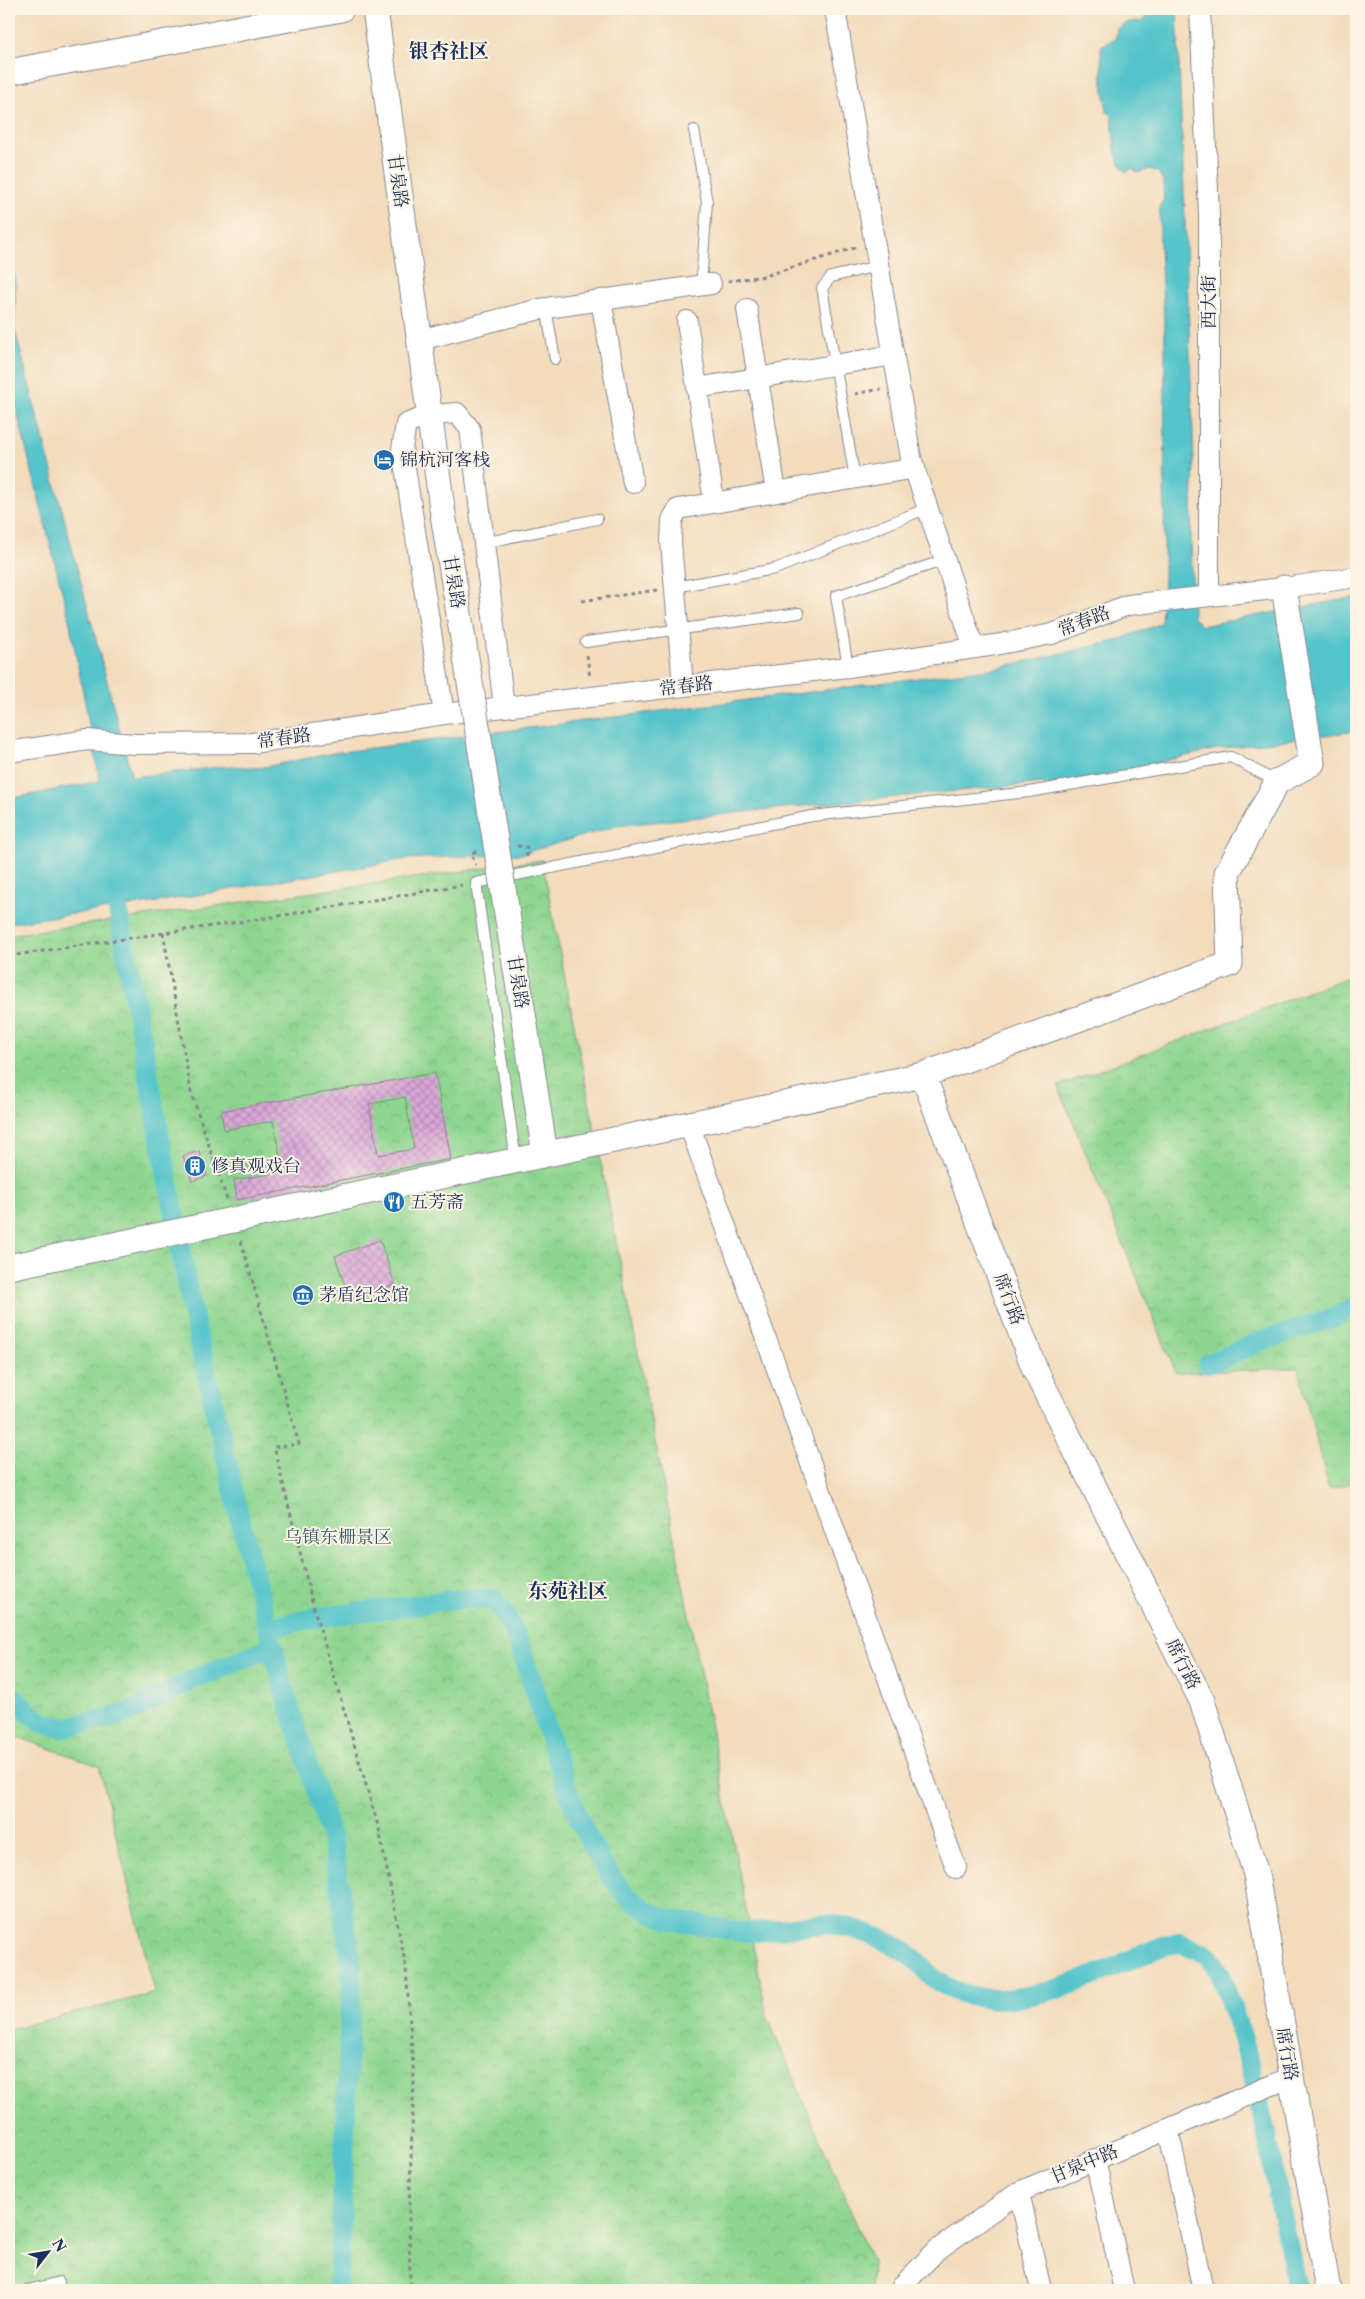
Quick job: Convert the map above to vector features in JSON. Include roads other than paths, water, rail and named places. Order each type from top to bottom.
[{"type":"street","points":[[9,72],[341,9]]},
{"type":"street","name":"甘泉路","points":[[375,9],[442,508],[545,1154]]},
{"type":"street","points":[[835,9],[911,458],[974,648]]},
{"type":"street","name":"西大街","points":[[1200,9],[1209,215],[1204,596]]},
{"type":"street","points":[[420,340],[546,308],[706,285]]},
{"type":"street","points":[[601,300],[633,483]]},
{"type":"street","points":[[747,309],[776,492]]},
{"type":"street","points":[[687,321],[714,502]]},
{"type":"street","points":[[697,388],[894,355]]},
{"type":"street","points":[[444,714],[402,449],[406,424],[430,415],[457,414],[470,429],[504,707]]},
{"type":"street","points":[[683,686],[671,542],[672,520],[678,509],[915,468]]},
{"type":"street","name":"常春路","points":[[9,752],[88,740],[134,744],[253,743],[444,714],[848,668],[1052,634],[1128,605],[1284,588],[1356,577]]},
{"type":"street","points":[[9,1268],[923,1075],[1230,964],[1227,873],[1277,782],[1312,763],[1284,588]]},
{"type":"street","name":"席行路","points":[[923,1075],[1036,1370],[1202,1701],[1256,1874],[1282,2081],[1328,2290]]},
{"type":"street","points":[[689,1124],[956,1868]]},
{"type":"street","name":"甘泉中路","points":[[902,2290],[902,2286],[937,2250],[1019,2192],[1282,2081]]},
{"type":"street","points":[[1168,2129],[1203,2290]]},
{"type":"street","points":[[1096,2159],[1124,2290]]},
{"type":"street","points":[[1019,2192],[1041,2290]]},
{"type":"lane","points":[[694,130],[707,202],[706,285]]},
{"type":"lane","points":[[855,478],[822,288],[831,277],[878,266]]},
{"type":"lane","points":[[546,308],[555,360]]},
{"type":"lane","points":[[675,587],[775,569],[928,508]]},
{"type":"lane","points":[[483,543],[596,519]]},
{"type":"lane","points":[[848,668],[836,596],[945,560]]},
{"type":"lane","points":[[586,642],[799,614]]},
{"type":"lane","points":[[516,1160],[476,882],[812,816],[1029,792],[1231,757],[1277,782]]},
{"type":"lane","points":[[28,2290],[59,2282]]},
{"type":"water","points":[[1150,9],[1177,9],[1194,461],[1191,533],[1193,617],[1201,626],[1356,597],[1356,731],[1217,749],[1052,787],[1042,783],[616,826],[521,854],[407,859],[151,903],[9,923],[9,799],[100,781],[69,619],[9,380],[9,253],[16,281],[14,327],[132,777],[230,766],[260,768],[333,753],[997,668],[1120,640],[1161,623],[1164,580],[1165,340],[1160,247],[1160,206],[1164,199],[1163,180],[1158,172],[1150,169],[1138,173],[1132,168],[1126,172],[1118,160],[1112,115],[1107,112],[1102,76],[1101,46],[1116,38],[1117,28],[1120,26],[1132,21],[1142,22],[1148,16]]},
{"type":"waterway","points":[[113,882],[191,1306],[240,1519],[284,1690],[332,1839],[352,1968],[338,2290]]},
{"type":"waterway","points":[[1208,1364],[1264,1340],[1335,1317],[1356,1306]]},
{"type":"waterway","points":[[268,1629],[315,1618],[433,1602],[458,1599],[495,1600],[519,1643],[559,1765],[588,1838],[615,1882],[626,1894],[637,1904],[662,1917],[675,1921],[746,1932],[827,1924],[855,1929],[875,1936],[904,1951],[945,1986],[970,1996],[988,1999],[1019,1997],[1062,1987],[1165,1945],[1180,1943],[1209,1955],[1220,1973],[1244,2042],[1267,2137],[1297,2290]]},
{"type":"waterway","points":[[9,1694],[40,1722],[63,1728],[126,1714],[190,1681],[273,1647]]},
{"type":"place","name":"锦杭河客栈","points":[[384,460]]},
{"type":"place","name":"修真观戏台","points":[[195,1166]]},
{"type":"place","name":"五芳斋","points":[[394,1202]]},
{"type":"place","name":"茅盾纪念馆","points":[[303,1295]]},
{"type":"district","name":"银杏社区","points":[[449,51]]},
{"type":"district","name":"东苑社区","points":[[568,1591]]},
{"type":"park label","name":"乌镇东栅景区","points":[[338,1537]]}]
